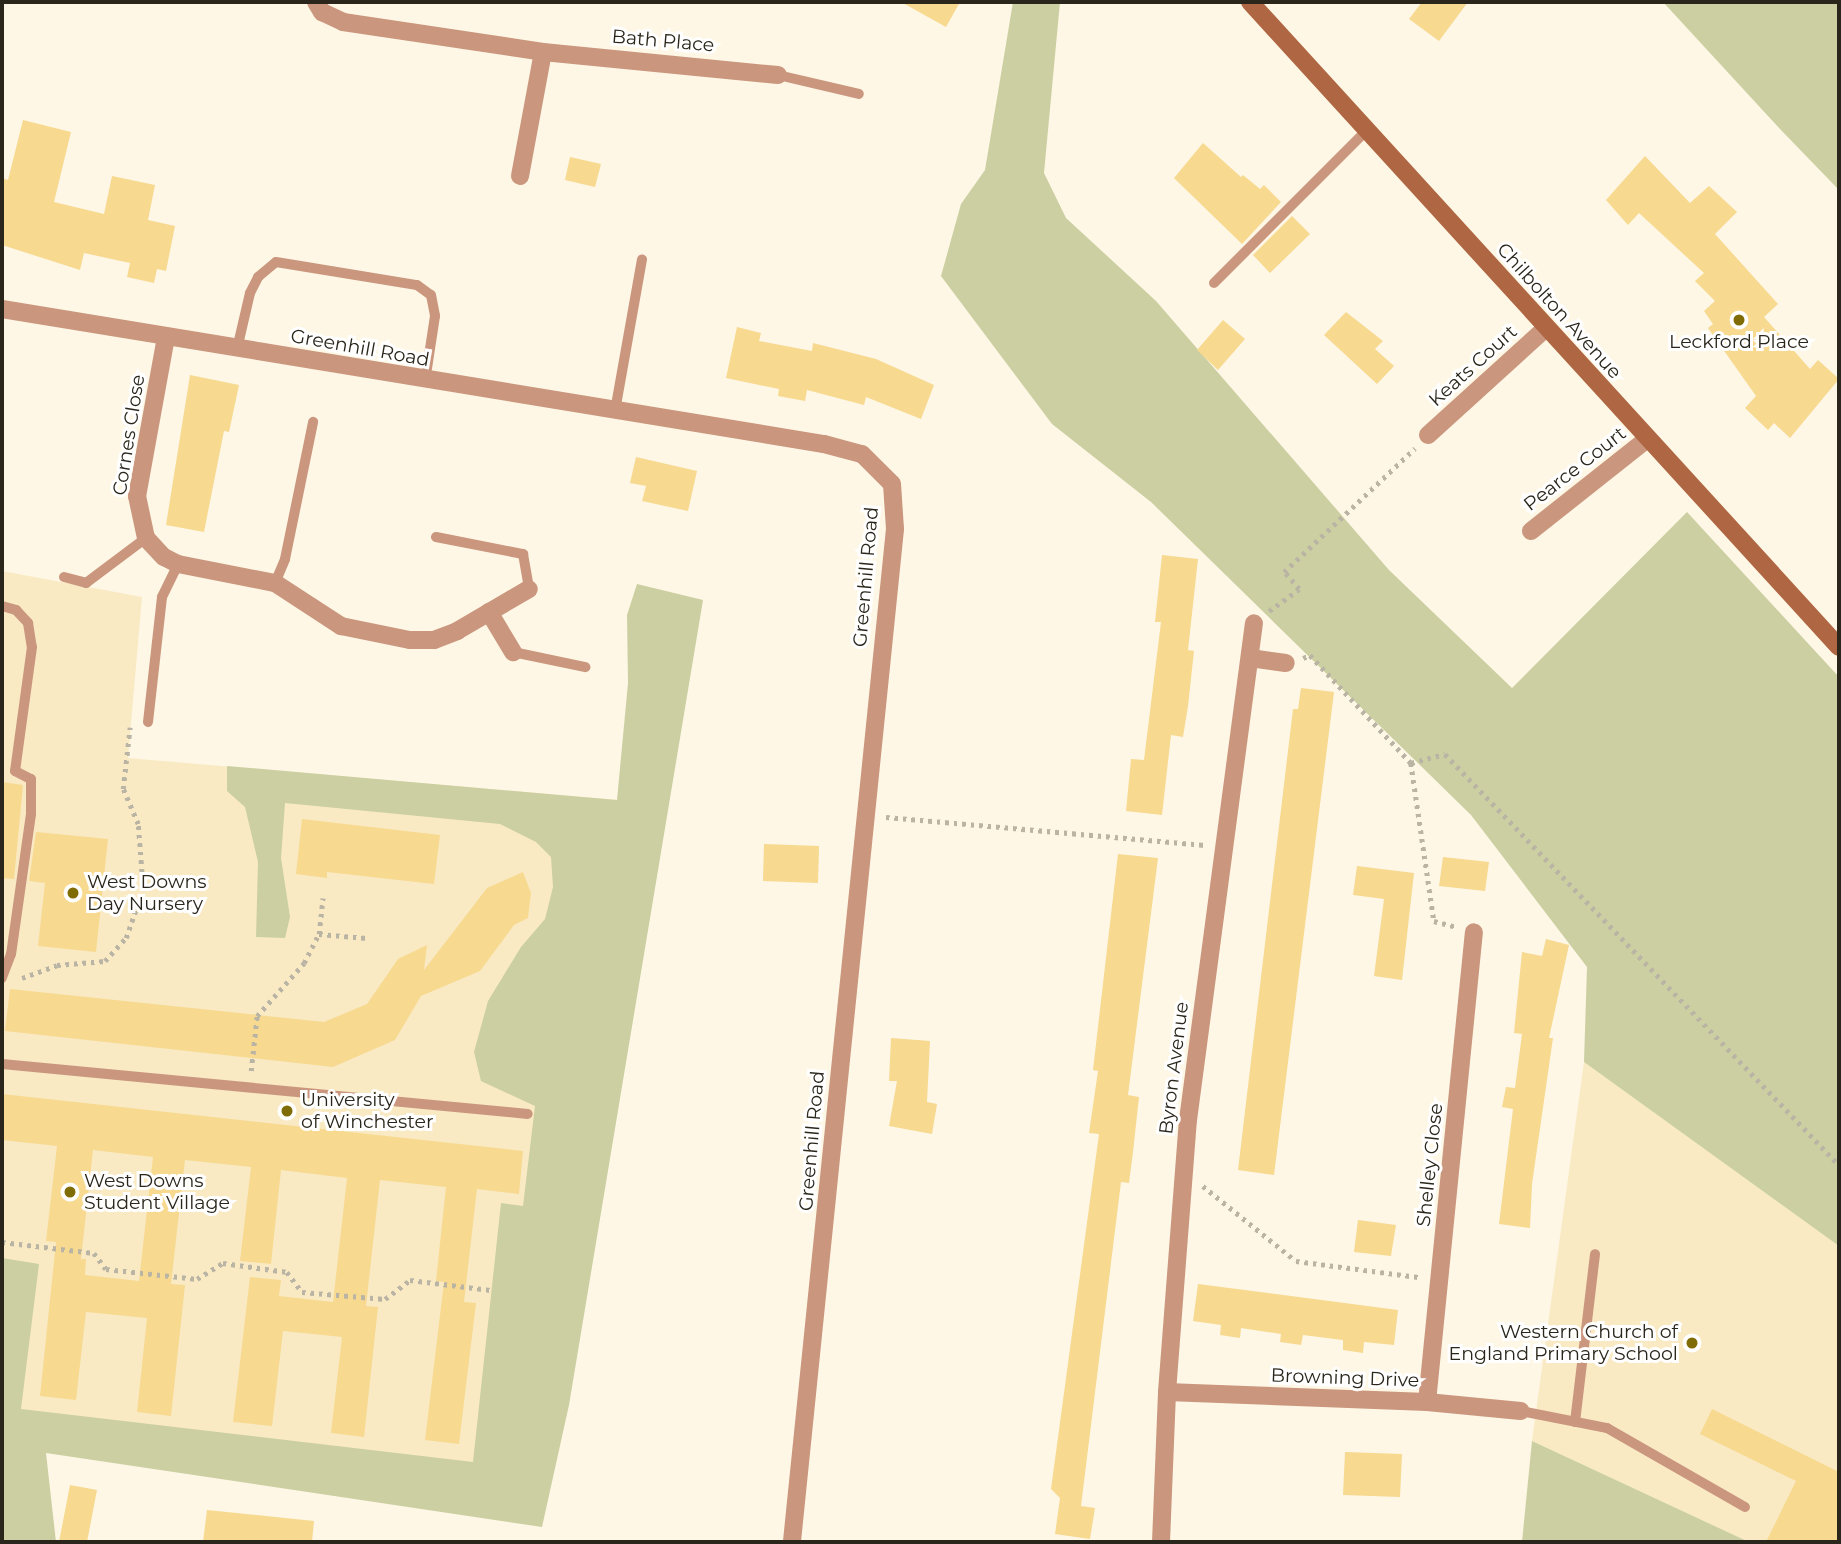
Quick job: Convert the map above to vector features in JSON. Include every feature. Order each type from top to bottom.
[{"type":"main road","name":"Chilbolton Avenue","points":[[1250,2],[1646,440],[1839,648]]},
{"type":"street","name":"Bath Place","points":[[316,2],[322,12],[343,22],[543,52],[778,75]]},
{"type":"street","points":[[520,176],[543,52]]},
{"type":"street","name":"Greenhill Road","points":[[2,309],[846,449],[875,463],[892,484],[895,528],[792,1542]]},
{"type":"street","name":"Keats Court","points":[[1428,435],[1546,328]]},
{"type":"street","name":"Cornes Close","points":[[146,538],[137,496],[166,337]]},
{"type":"street","name":"Pearce Court","points":[[1531,531],[1646,440]]},
{"type":"street","points":[[146,538],[178,564],[275,583],[341,626],[410,640],[434,640],[530,589]]},
{"type":"street","points":[[489,612],[513,652]]},
{"type":"street","name":"Byron Avenue","points":[[1161,1542],[1167,1392],[1184,1171],[1254,624]]},
{"type":"street","points":[[1250,658],[1286,663]]},
{"type":"street","name":"Shelley Close","points":[[1427,1402],[1474,932]]},
{"type":"street","name":"Browning Drive","points":[[1167,1392],[1427,1402],[1521,1411]]},
{"type":"lane","points":[[778,75],[859,94]]},
{"type":"lane","points":[[1214,283],[1367,130]]},
{"type":"lane","points":[[615,411],[642,259]]},
{"type":"lane","points":[[237,349],[250,293],[258,277],[276,262],[416,285],[431,295],[435,316],[425,381]]},
{"type":"lane","points":[[275,583],[285,559],[313,422]]},
{"type":"lane","points":[[436,537],[523,554],[530,589]]},
{"type":"lane","points":[[64,577],[86,583],[146,538]]},
{"type":"lane","points":[[148,722],[162,597],[178,564]]},
{"type":"lane","points":[[2,606],[16,610],[28,623],[32,647],[15,771],[31,779],[31,814],[7,980]]},
{"type":"lane","points":[[513,652],[585,667]]},
{"type":"lane","points":[[2,1064],[528,1114]]},
{"type":"lane","points":[[1576,1422],[1595,1254]]},
{"type":"lane","points":[[1521,1411],[1607,1428],[1745,1507]]},
{"type":"path","points":[[1254,624],[1299,589],[1284,572],[1428,435]]},
{"type":"path","points":[[1286,663],[1310,655],[1411,763],[1434,920],[1474,932]]},
{"type":"path","points":[[7,980],[57,965],[105,961],[126,939],[143,889],[138,824],[123,789],[131,720]]},
{"type":"path","points":[[1411,763],[1445,754],[1839,1165]]},
{"type":"path","points":[[864,815],[1225,847]]},
{"type":"path","points":[[249,1088],[257,1016],[304,963],[319,934],[323,898]]},
{"type":"path","points":[[319,934],[367,938]]},
{"type":"path","points":[[1184,1171],[1296,1261],[1440,1280]]},
{"type":"path","points":[[2,1242],[94,1253],[106,1269],[197,1279],[223,1264],[287,1272],[302,1292],[385,1299],[410,1280],[490,1290]]},
{"type":"shaded area","name":"University of Winchester","points":[[2,571],[142,597],[128,758],[618,800],[515,1505],[2,1422]]},
{"type":"shaded area","name":"Western Church of England Primary School","points":[[1584,1062],[1839,1246],[1839,1542],[1749,1542],[1532,1441]]},
{"type":"green space","points":[[1013,2],[1060,2],[1044,173],[1066,218],[1156,301],[1389,570],[1512,688],[1687,512],[1839,677],[1839,1246],[1584,1062],[1587,967],[1471,815],[1151,502],[1052,424],[941,276],[961,204],[985,170]]},
{"type":"green space","points":[[1663,2],[1839,2],[1839,190],[1780,129]]},
{"type":"green space","points":[[637,584],[703,600],[569,1405],[542,1527],[46,1453],[56,1542],[2,1542],[2,1258],[39,1264],[21,1409],[473,1462],[501,1203],[523,1206],[535,1106],[481,1081],[474,1052],[488,1001],[521,947],[545,919],[553,887],[551,857],[536,842],[500,824],[285,803],[281,858],[290,917],[285,938],[256,937],[258,862],[245,807],[227,791],[227,766],[617,800],[628,683],[627,615]]},
{"type":"green space","points":[[1532,1441],[1749,1542],[1522,1542]]},
{"type":"building","points":[[901,2],[960,2],[946,27]]},
{"type":"building","points":[[1422,2],[1468,2],[1439,41],[1409,19]]},
{"type":"building","points":[[23,120],[71,132],[54,202],[104,214],[112,176],[155,185],[148,220],[175,226],[166,271],[157,269],[154,283],[127,277],[130,263],[84,253],[80,270],[2,245],[2,178],[8,180]]},
{"type":"building","points":[[1203,143],[1241,177],[1243,175],[1260,189],[1264,185],[1281,202],[1242,244],[1174,178]]},
{"type":"building","points":[[1645,156],[1690,203],[1709,186],[1737,212],[1715,234],[1778,304],[1764,317],[1810,369],[1818,360],[1839,379],[1790,438],[1774,423],[1768,430],[1745,408],[1756,396],[1708,328],[1713,324],[1704,311],[1715,301],[1695,281],[1704,273],[1639,213],[1628,225],[1606,200]]},
{"type":"building","points":[[570,157],[601,164],[595,187],[565,180]]},
{"type":"building","points":[[1292,216],[1310,234],[1270,273],[1253,255]]},
{"type":"building","points":[[1346,312],[1383,341],[1375,349],[1394,366],[1377,384],[1324,335]]},
{"type":"building","points":[[1223,320],[1245,339],[1218,370],[1197,350]]},
{"type":"building","points":[[737,327],[761,333],[759,341],[812,351],[813,343],[876,359],[934,385],[921,419],[866,397],[864,405],[807,390],[805,401],[778,396],[779,389],[726,378]]},
{"type":"building","points":[[190,375],[239,385],[229,432],[224,431],[204,532],[166,525]]},
{"type":"building","points":[[636,457],[697,471],[688,511],[642,501],[646,486],[630,483]]},
{"type":"building","points":[[1162,555],[1198,559],[1188,650],[1194,651],[1188,706],[1183,737],[1171,735],[1162,815],[1126,811],[1131,759],[1144,760],[1161,622],[1155,622]]},
{"type":"building","points":[[1301,688],[1334,692],[1274,1175],[1238,1170],[1293,709],[1298,709]]},
{"type":"building","points":[[2,782],[23,785],[14,879],[2,878]]},
{"type":"building","points":[[302,819],[440,835],[434,884],[327,872],[327,878],[296,874]]},
{"type":"building","name":"West Downs Day Nursery","points":[[36,832],[108,839],[96,952],[38,946],[45,883],[29,881]]},
{"type":"building","points":[[764,844],[819,846],[818,883],[763,881]]},
{"type":"building","points":[[1118,854],[1158,858],[1128,1095],[1139,1097],[1133,1152],[1129,1183],[1121,1182],[1081,1506],[1095,1508],[1090,1539],[1055,1534],[1060,1498],[1051,1489],[1099,1134],[1089,1133],[1098,1071],[1093,1070]]},
{"type":"building","points":[[1443,857],[1489,862],[1485,891],[1439,886]]},
{"type":"building","points":[[1357,866],[1414,873],[1402,980],[1374,976],[1384,899],[1353,895]]},
{"type":"building","points":[[523,872],[531,893],[528,918],[514,925],[480,971],[421,996],[395,1040],[333,1067],[5,1031],[10,989],[324,1022],[367,1004],[398,959],[427,945],[424,970],[487,888]]},
{"type":"building","points":[[1546,939],[1569,945],[1549,1038],[1553,1038],[1532,1184],[1530,1228],[1499,1224],[1513,1109],[1502,1107],[1506,1087],[1515,1088],[1522,1034],[1514,1033],[1522,952],[1542,956]]},
{"type":"building","points":[[891,1038],[930,1041],[927,1102],[937,1104],[932,1134],[889,1126],[897,1081],[889,1081]]},
{"type":"building","points":[[2,1094],[523,1151],[519,1194],[477,1189],[464,1302],[476,1303],[459,1444],[425,1440],[444,1282],[436,1281],[446,1187],[380,1180],[366,1306],[378,1307],[364,1437],[331,1433],[342,1337],[283,1331],[272,1426],[233,1422],[250,1277],[281,1280],[279,1296],[333,1302],[347,1178],[281,1170],[271,1264],[240,1261],[251,1167],[185,1160],[171,1284],[185,1285],[171,1416],[137,1412],[147,1318],[86,1312],[76,1400],[40,1396],[56,1242],[46,1241],[57,1146],[2,1140]],"holes":[[[93,1150],[153,1157],[139,1281],[85,1275],[86,1259],[81,1259]]]},
{"type":"building","points":[[1358,1220],[1396,1225],[1391,1256],[1354,1252]]},
{"type":"building","points":[[1198,1284],[1398,1310],[1394,1345],[1364,1342],[1363,1353],[1343,1350],[1343,1340],[1303,1335],[1301,1345],[1280,1342],[1281,1334],[1241,1328],[1240,1338],[1220,1335],[1221,1325],[1193,1321]]},
{"type":"building","points":[[1712,1409],[1839,1472],[1839,1542],[1766,1542],[1796,1481],[1700,1434]]},
{"type":"building","points":[[1345,1452],[1402,1454],[1400,1497],[1343,1495]]},
{"type":"building","points":[[70,1485],[97,1490],[87,1542],[59,1542]]},
{"type":"building","points":[[207,1510],[314,1521],[312,1542],[203,1542]]},
{"type":"place","name":"Leckford Place","points":[[1739,320]]},
{"type":"place","name":"West Downs Day Nursery","points":[[73,893]]},
{"type":"place","name":"University of Winchester","points":[[287,1111]]},
{"type":"place","name":"West Downs Student Village","points":[[70,1192]]},
{"type":"place","name":"Western Church of England Primary School","points":[[1692,1343]]}]
